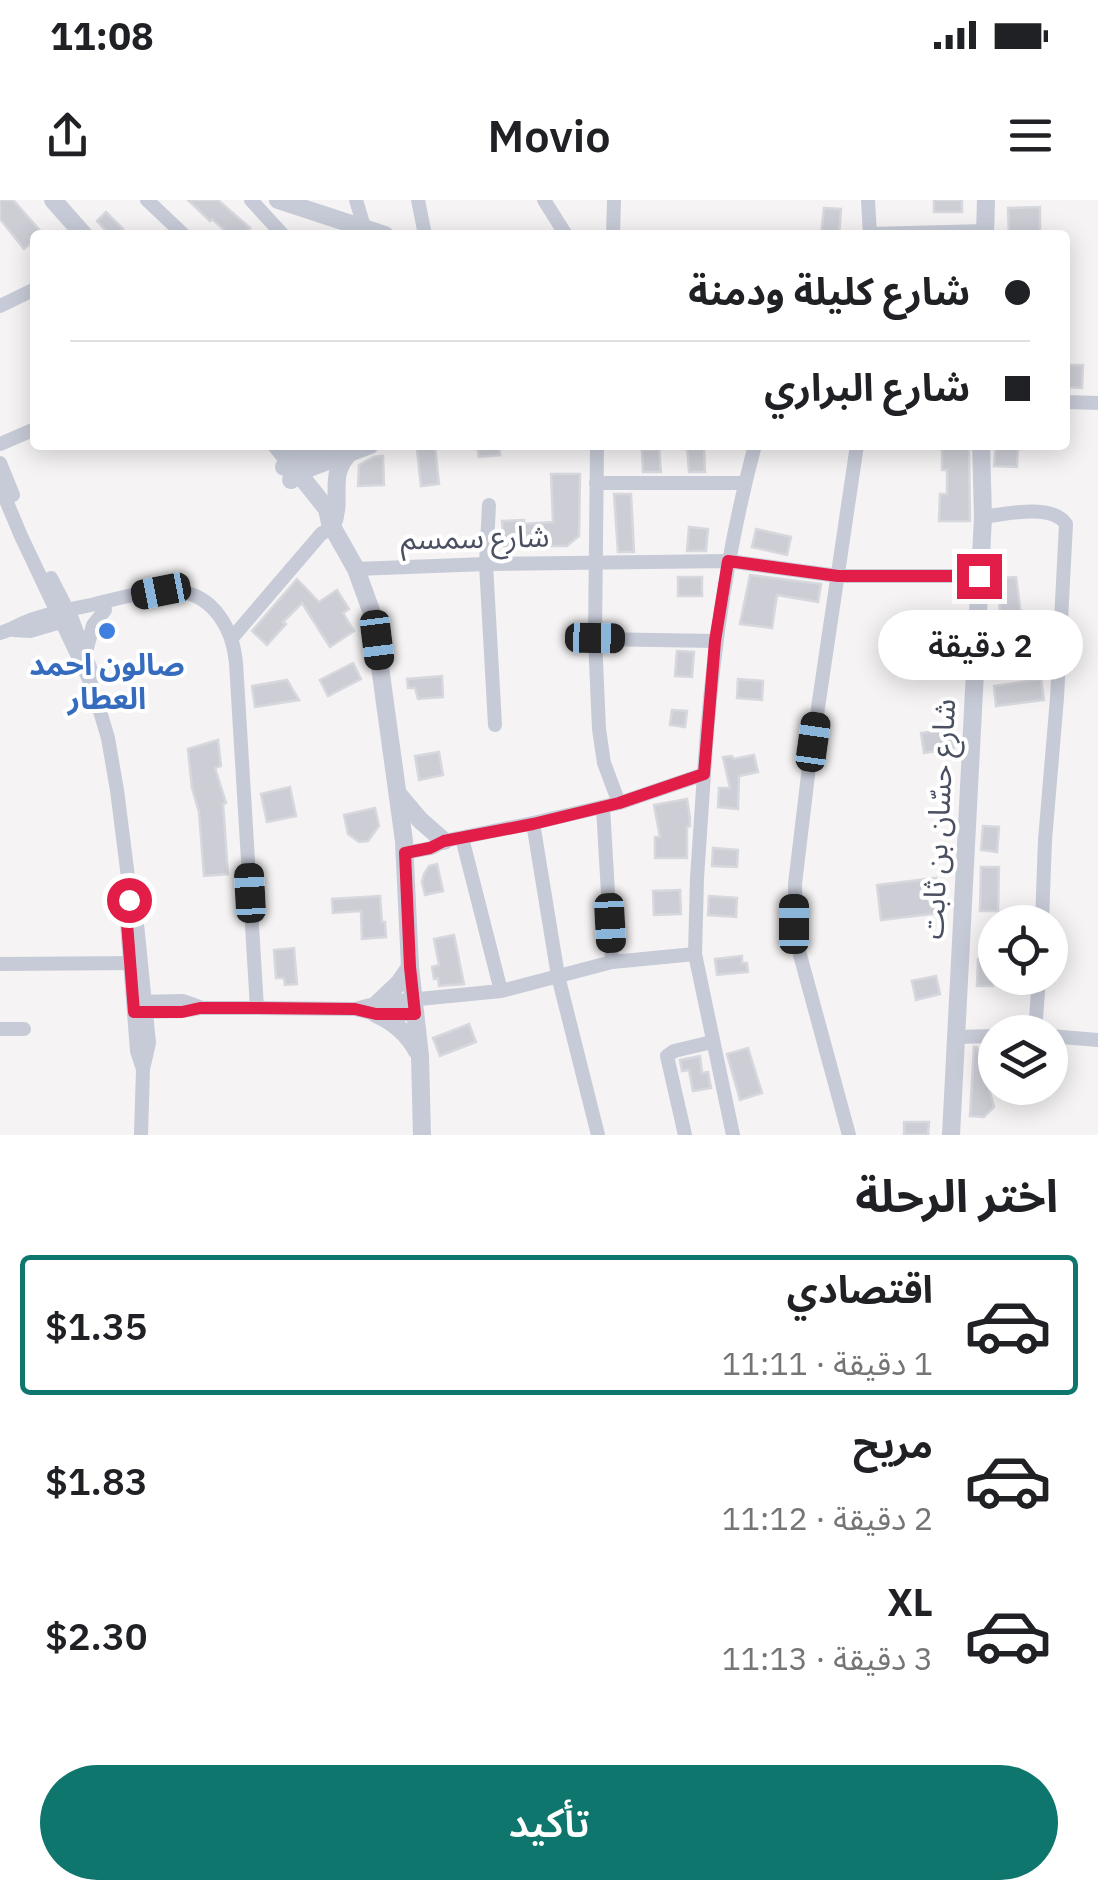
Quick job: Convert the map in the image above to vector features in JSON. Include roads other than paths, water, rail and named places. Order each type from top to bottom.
[{"type":"street","points":[[53,200],[80,230]]},
{"type":"street","points":[[147,200],[179,230]]},
{"type":"street","points":[[251,200],[278,230]]},
{"type":"street","points":[[278,200],[366,230]]},
{"type":"street","points":[[356,200],[366,230]]},
{"type":"street","points":[[418,200],[424,230]]},
{"type":"street","points":[[544,200],[563,230]]},
{"type":"street","points":[[613,230],[614,200]]},
{"type":"street","points":[[868,200],[870,230]]},
{"type":"street","points":[[985,230],[986,200]]},
{"type":"street","points":[[0,306],[30,291]]},
{"type":"street","points":[[1070,402],[1098,403]]},
{"type":"street","points":[[0,444],[30,430]]},
{"type":"street","points":[[268,450],[327,509],[331,525],[365,591],[375,628],[405,847],[422,1135]]},
{"type":"street","points":[[279,450],[291,471]]},
{"type":"street","points":[[291,471],[317,450]]},
{"type":"street","points":[[291,471],[354,450]]},
{"type":"street","points":[[232,638],[331,525],[338,508],[338,466],[358,450]]},
{"type":"street","points":[[597,450],[595,638],[601,751],[619,803]]},
{"type":"street","points":[[732,1135],[695,954],[697,878],[715,641],[728,561],[754,450]]},
{"type":"street","points":[[849,1135],[794,924],[798,846],[856,450]]},
{"type":"street","name":"شارع حسّان بن ثابت","points":[[950,1135],[983,517],[982,450]]},
{"type":"street","points":[[0,463],[46,589],[86,653],[93,688]]},
{"type":"street","points":[[596,483],[745,482]]},
{"type":"street","points":[[0,486],[64,616],[93,688],[112,755],[130,892],[127,923],[148,1050],[143,1069],[140,1135]]},
{"type":"street","points":[[489,506],[486,564],[495,726]]},
{"type":"street","points":[[983,517],[1040,512],[1060,516],[1066,524],[1043,905]]},
{"type":"street","name":"شارع سمسم","points":[[356,569],[728,561],[838,576],[979,576]]},
{"type":"street","points":[[34,619],[46,589]]},
{"type":"street","points":[[7,631],[30,631],[124,596],[176,590],[216,611],[232,638],[236,663],[257,1008]]},
{"type":"street","points":[[7,631],[34,619],[105,610],[139,595]]},
{"type":"street","points":[[86,653],[93,625],[105,610]]},
{"type":"street","points":[[595,638],[715,641]]},
{"type":"street","points":[[405,847],[604,807],[704,774]]},
{"type":"street","points":[[398,795],[420,820],[453,839],[500,990]]},
{"type":"street","points":[[604,807],[612,962]]},
{"type":"street","points":[[533,824],[558,976],[598,1135]]},
{"type":"street","points":[[139,1007],[182,1012],[200,1008],[414,1007],[612,962],[695,954]]},
{"type":"street","points":[[0,964],[136,963]]},
{"type":"street","points":[[377,1008],[410,967]]},
{"type":"street","points":[[377,1008],[404,1033],[420,1056]]},
{"type":"street","points":[[0,1029],[24,1029]]},
{"type":"street","points":[[956,1037],[978,1036]]},
{"type":"street","points":[[1068,1038],[1098,1040]]},
{"type":"street","points":[[685,1135],[668,1056],[712,1042]]},
{"type":"street","points":[[126,1135],[141,1118]]},
{"type":"place","name":"صالون احمد العطار","points":[[107,631]]}]
